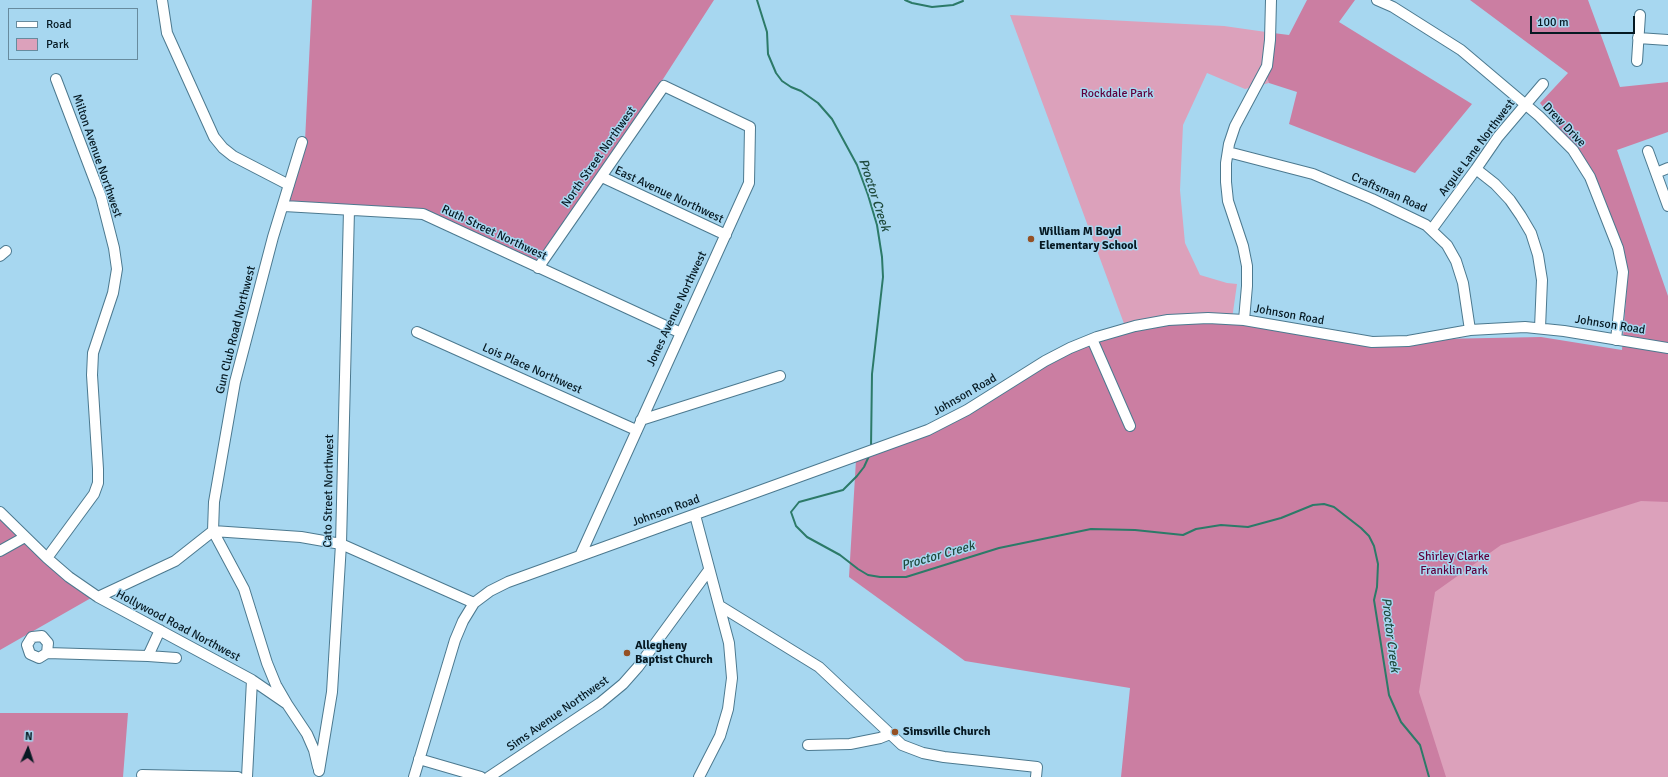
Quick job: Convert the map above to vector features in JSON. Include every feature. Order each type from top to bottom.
[{"type":"street","points":[[162,0],[167,33],[214,137],[223,148],[233,156],[290,185]]},
{"type":"street","points":[[1244,320],[1247,266],[1243,246],[1228,201],[1226,182],[1228,152],[1235,126],[1267,66],[1270,40],[1271,0]]},
{"type":"street","name":"Drew Drive","points":[[1376,0],[1393,7],[1461,50],[1550,126],[1573,150],[1590,177],[1618,248],[1623,272],[1616,340]]},
{"type":"street","points":[[1637,61],[1640,15]]},
{"type":"street","points":[[1638,38],[1668,40]]},
{"type":"street","name":"Milton Avenue Northwest","points":[[48,558],[94,494],[98,483],[92,375],[93,353],[113,293],[117,269],[114,248],[100,197],[56,79]]},
{"type":"street","name":"Argule Lane Northwest","points":[[1432,229],[1476,170],[1498,137],[1543,84]]},
{"type":"street","name":"North Street Northwest","points":[[538,268],[664,86],[692,100]]},
{"type":"street","name":"Jones Avenue Northwest","points":[[580,556],[749,183],[750,127],[692,100]]},
{"type":"street","name":"Gun Club Road Northwest","points":[[213,531],[214,502],[235,382],[273,237],[284,206],[302,142]]},
{"type":"street","points":[[1648,151],[1668,206]]},
{"type":"street","name":"Craftsman Road","points":[[1228,152],[1313,174],[1372,199],[1417,220],[1432,229],[1447,245],[1459,267],[1470,330]]},
{"type":"street","points":[[1656,173],[1668,168]]},
{"type":"street","points":[[1476,170],[1495,184],[1510,200],[1531,233],[1538,255],[1542,280],[1540,328]]},
{"type":"street","name":"East Avenue Northwest","points":[[602,177],[726,235]]},
{"type":"street","name":"Ruth Street Northwest","points":[[284,206],[423,214],[681,333]]},
{"type":"street","name":"Cato Street Northwest","points":[[320,774],[332,692],[342,544],[349,210]]},
{"type":"street","name":"Johnson Road","points":[[414,777],[455,640],[463,621],[474,603],[490,591],[508,582],[928,430],[967,410],[1045,361],[1092,339],[1135,326],[1168,320],[1208,318],[1244,320],[1372,342],[1408,341],[1470,330],[1503,327],[1540,328],[1668,348]]},
{"type":"street","name":"Lois Place Northwest","points":[[417,332],[636,430]]},
{"type":"street","points":[[1092,339],[1130,426]]},
{"type":"street","points":[[641,420],[780,376]]},
{"type":"street","name":"Hollywood Road Northwest","points":[[0,512],[69,577],[98,597],[252,680],[287,704],[307,734],[314,750],[320,774]]},
{"type":"street","points":[[695,515],[729,643],[732,678],[728,709],[720,736],[699,777]]},
{"type":"street","points":[[213,531],[244,589],[267,663],[276,685],[287,704]]},
{"type":"street","points":[[98,597],[174,561],[213,531],[301,537],[342,544],[474,603]]},
{"type":"street","points":[[0,552],[25,537]]},
{"type":"street","name":"Sims Avenue Northwest","points":[[488,777],[600,703],[623,684],[638,667],[709,570]]},
{"type":"street","points":[[720,606],[819,667],[902,745],[924,753],[944,757],[1036,767],[1036,777]]},
{"type":"street","points":[[148,656],[160,630]]},
{"type":"street","points":[[47,653],[176,658]]},
{"type":"street","points":[[246,777],[252,680]]},
{"type":"street","points":[[808,745],[850,744],[880,738],[890,734]]},
{"type":"street","points":[[419,759],[481,777]]},
{"type":"street","points":[[142,775],[238,777]]},
{"type":"green space","points":[[312,0],[714,0],[540,270],[422,216],[284,208],[305,141]]},
{"type":"green space","points":[[1307,0],[1355,0],[1339,22],[1472,104],[1415,173],[1289,124],[1297,92],[1269,83],[1265,72],[1273,33],[1289,35]]},
{"type":"green space","points":[[1470,0],[1588,0],[1620,87],[1668,82],[1668,132],[1617,150],[1668,296],[1668,502],[1641,501],[1501,545],[1435,592],[1419,692],[1446,777],[1121,777],[1130,688],[965,661],[849,577],[856,460],[888,447],[1097,337],[1201,316],[1320,337],[1438,339],[1541,337],[1622,350],[1628,272],[1608,209],[1576,150],[1540,103],[1568,73]]},
{"type":"green space","name":"Rockdale Park","points":[[1010,15],[1224,26],[1273,33],[1265,72],[1269,83],[1245,89],[1207,73],[1183,125],[1180,190],[1185,243],[1200,275],[1227,283],[1237,284],[1232,319],[1126,329]]},
{"type":"green space","name":"Shirley Clarke Franklin Park","points":[[1207,330],[1668,360],[1668,777],[1315,777]]},
{"type":"green space","points":[[0,512],[22,536],[98,594],[0,650]]},
{"type":"green space","points":[[0,713],[128,713],[123,777],[0,777]]},
{"type":"waterway","name":"Proctor Creek","points":[[757,0],[767,32],[768,54],[776,73],[782,81],[801,91],[818,103],[832,119],[857,165],[877,225],[882,257],[883,277],[872,374],[871,447]]},
{"type":"waterway","points":[[905,0],[932,7],[953,5],[963,1]]},
{"type":"waterway","name":"Proctor Creek","points":[[869,456],[864,467],[843,490],[799,502],[791,512],[796,526],[807,537],[840,555],[868,575],[880,577],[906,577],[999,548],[1091,529],[1135,530],[1183,535],[1196,529],[1221,525],[1248,527],[1281,518],[1313,505],[1324,504],[1334,507],[1361,528],[1369,536],[1374,546],[1378,564],[1377,587],[1374,600],[1389,695],[1401,722],[1420,745],[1429,777]]},
{"type":"place","name":"William M Boyd Elementary School","points":[[1031,239]]},
{"type":"place","name":"Allegheny Baptist Church","points":[[627,653]]},
{"type":"place","name":"Simsville Church","points":[[895,732]]}]
